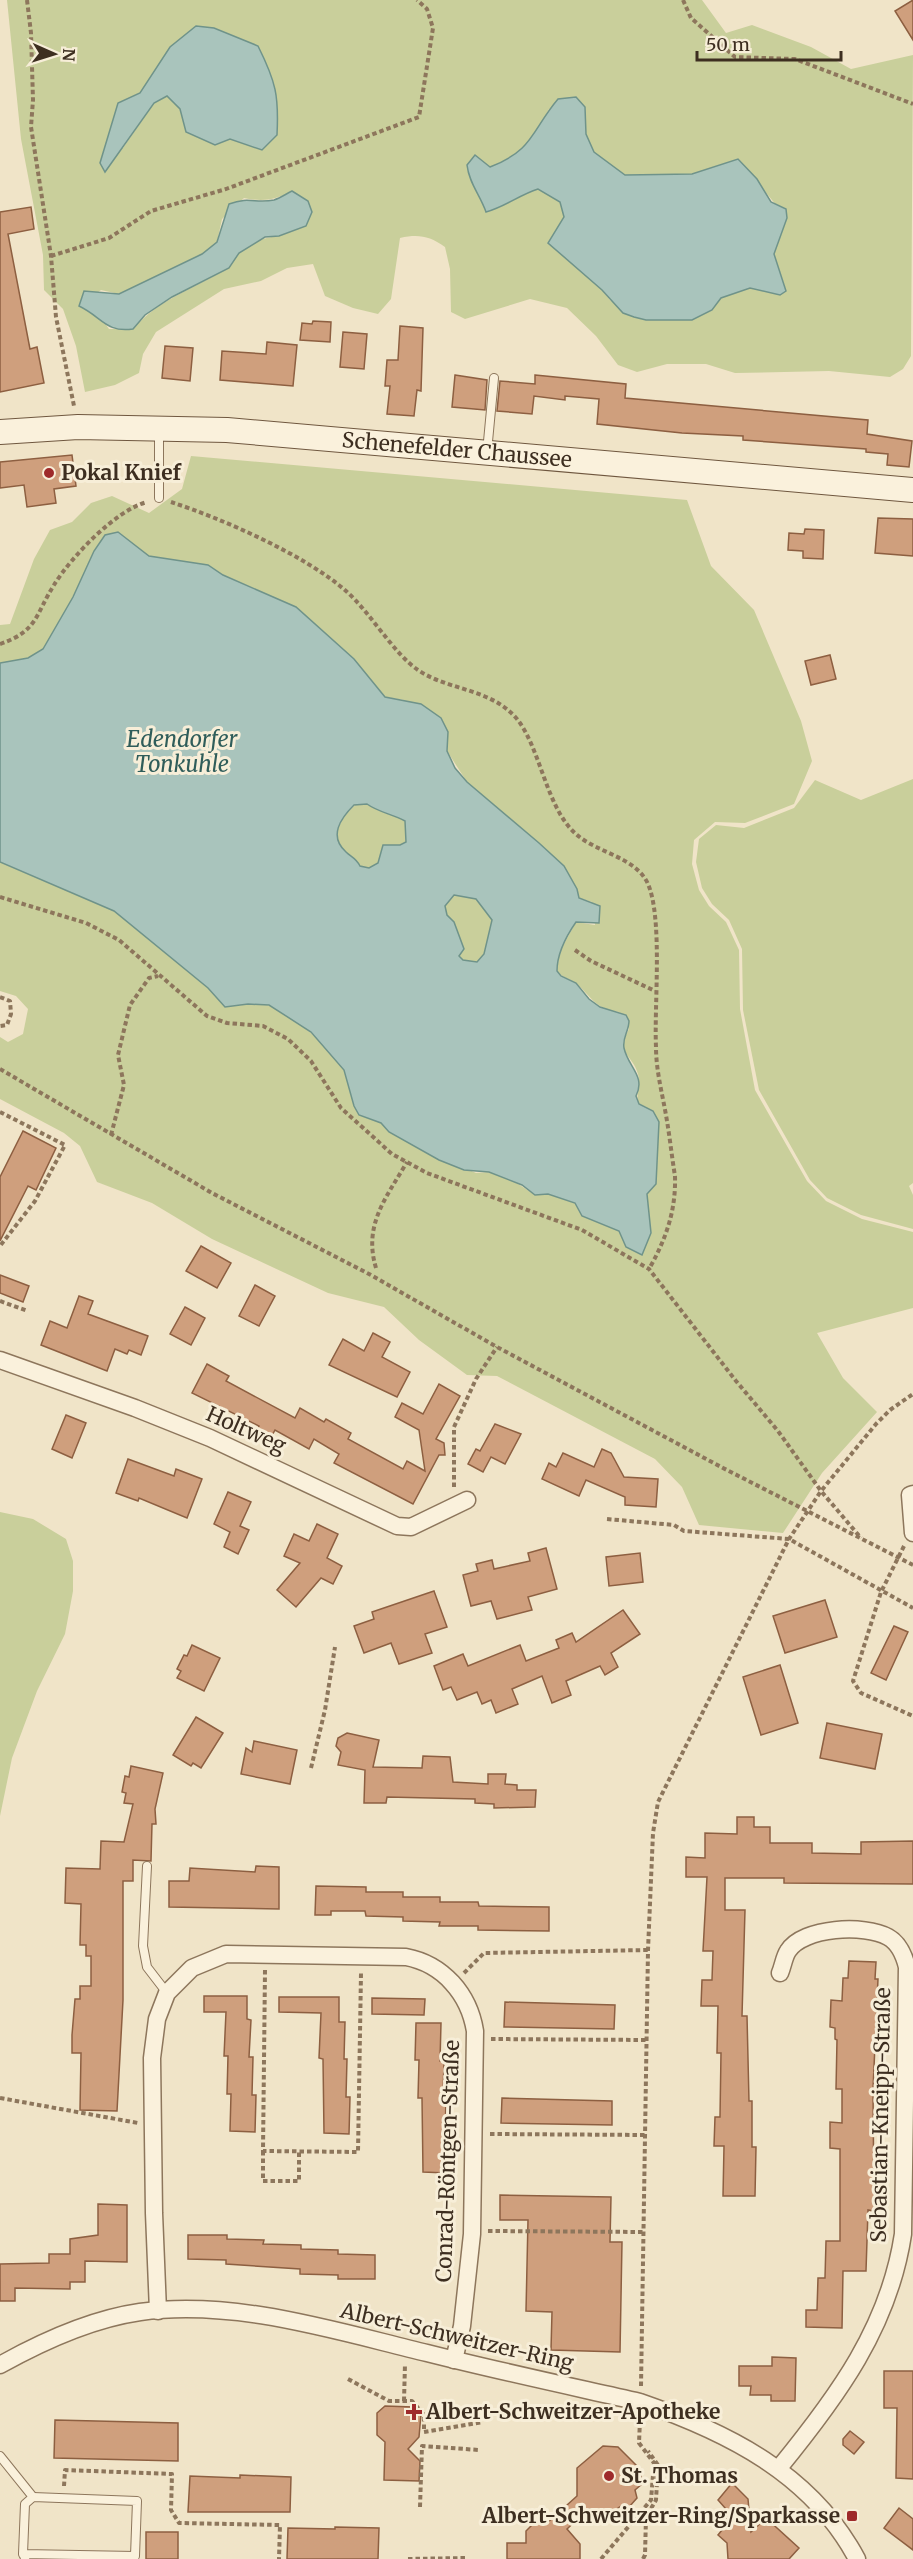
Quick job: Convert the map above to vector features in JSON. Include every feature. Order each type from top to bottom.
[{"type":"street","name":"Schenefelder Chaussee","points":[[0,432],[78,427],[159,426],[262,432],[913,486]]},
{"type":"street","name":"Holtweg","points":[[0,1360],[135,1408],[210,1438],[396,1526],[411,1527],[461,1503]]},
{"type":"street","points":[[913,1494],[909,1495],[913,1533]]},
{"type":"street","name":"Sebastian-Kneipp-Straße","points":[[779,2468],[837,2396],[852,2372],[876,2328],[895,2277],[903,2234],[907,1967],[897,1945],[888,1937],[862,1932],[824,1931],[805,1937],[788,1951],[780,1973]]},
{"type":"street","name":"Conrad-Röntgen-Straße","points":[[158,2311],[152,2126],[154,2036],[160,2006],[167,1993],[183,1975],[204,1961],[226,1954],[362,1954],[406,1957],[437,1969],[454,1985],[466,2003],[476,2039],[472,2231],[463,2317],[454,2360]]},
{"type":"street","name":"Albert-Schweitzer-Ring","points":[[0,2365],[38,2345],[94,2322],[158,2311],[239,2313],[302,2323],[640,2402],[718,2433],[779,2468],[804,2490],[828,2516],[857,2559]]},
{"type":"lane","points":[[488,452],[494,378]]},
{"type":"lane","points":[[159,426],[159,498]]},
{"type":"lane","points":[[147,1866],[143,1946],[147,1967],[167,1993]]},
{"type":"lane","points":[[0,2456],[33,2497]]},
{"type":"lane","points":[[33,2497],[137,2501],[135,2556],[24,2556],[25,2504],[33,2497]]},
{"type":"path","points":[[27,0],[31,33],[33,100],[31,127],[51,256],[56,317],[78,427]]},
{"type":"path","points":[[51,256],[110,238],[151,211],[225,189],[419,117],[433,28],[427,9],[417,0]]},
{"type":"path","points":[[683,0],[691,18],[735,57],[795,59],[913,104]]},
{"type":"path","points":[[0,644],[27,632],[38,619],[54,584],[91,541],[133,505],[159,498],[223,522],[274,546],[319,573],[360,604],[414,668],[427,676],[490,698],[507,709],[528,736],[545,782],[575,834],[638,870],[648,884],[656,949],[656,1049],[676,1196],[665,1240],[649,1269]]},
{"type":"path","points":[[0,897],[86,923],[119,940],[207,1016],[227,1023],[263,1026],[288,1039],[311,1061],[341,1108],[392,1154],[427,1173],[582,1230],[649,1269],[778,1431],[821,1491],[861,1538]]},
{"type":"path","points":[[575,950],[591,961],[655,990]]},
{"type":"path","points":[[111,1135],[124,1085],[118,1055],[130,1005],[149,978],[159,976]]},
{"type":"path","points":[[0,997],[10,1001],[11,1014],[7,1025],[0,1026]]},
{"type":"path","points":[[0,1068],[212,1192],[369,1274],[497,1347],[913,1565]]},
{"type":"path","points":[[0,1112],[64,1145],[35,1201],[0,1246]]},
{"type":"path","points":[[376,1268],[370,1248],[378,1211],[407,1162]]},
{"type":"path","points":[[0,1301],[28,1311]]},
{"type":"path","points":[[461,1503],[454,1427],[476,1379],[497,1347]]},
{"type":"path","points":[[602,2558],[651,2500],[654,2463],[639,2443],[647,2135],[648,1950],[653,1833],[658,1802],[789,1539],[821,1491],[876,1424],[890,1410],[913,1394]]},
{"type":"path","points":[[607,1519],[674,1525],[684,1531],[789,1539],[913,1608]]},
{"type":"path","points":[[913,1533],[881,1592],[862,1649],[854,1686],[866,1696],[913,1716]]},
{"type":"path","points":[[311,1768],[325,1710],[335,1647]]},
{"type":"path","points":[[472,1964],[484,1953],[648,1950]]},
{"type":"path","points":[[265,1953],[263,2181],[299,2181],[299,2151]]},
{"type":"path","points":[[263,2151],[358,2152],[362,1954]]},
{"type":"path","points":[[476,2039],[647,2040]]},
{"type":"path","points":[[0,2098],[152,2126]]},
{"type":"path","points":[[474,2133],[647,2135]]},
{"type":"path","points":[[472,2231],[645,2232]]},
{"type":"path","points":[[404,2401],[406,2348]]},
{"type":"path","points":[[348,2379],[389,2401],[412,2401],[424,2415],[424,2432],[483,2422]]},
{"type":"path","points":[[420,2507],[422,2446],[478,2450]]},
{"type":"path","points":[[642,2448],[654,2457],[658,2466],[656,2500],[646,2517],[643,2559]]},
{"type":"path","points":[[63,2498],[65,2470],[171,2474],[171,2510],[179,2523],[280,2525],[279,2559]]},
{"type":"path","points":[[408,2559],[467,2558]]},
{"type":"green space","points":[[7,0],[702,0],[726,33],[752,25],[811,47],[851,69],[913,55],[911,356],[903,369],[890,377],[829,371],[735,373],[706,364],[667,364],[637,372],[618,365],[596,336],[567,308],[530,299],[465,319],[451,312],[450,269],[445,247],[429,238],[413,236],[400,238],[391,299],[378,314],[353,308],[325,296],[313,264],[287,268],[261,281],[224,289],[156,332],[143,354],[139,373],[115,385],[85,392],[76,346],[63,309],[44,290],[43,255],[21,139]],"holes":[[[170,47],[262,150],[230,139],[186,132],[180,109],[167,96],[154,103],[123,148],[111,128],[118,103],[140,93]],[[585,107],[586,134],[594,152],[625,175],[692,174],[738,159],[787,218],[774,254],[786,290],[780,295],[750,288],[721,298],[712,310],[692,320],[646,320],[634,317],[610,300],[602,290],[548,243],[564,217],[560,202],[538,189],[486,212],[480,196],[475,155],[490,167],[510,157],[526,145],[549,109]],[[292,191],[279,236],[263,239],[247,247],[226,269],[165,302],[133,329],[109,329],[102,319],[79,306],[101,290],[119,294],[138,287],[202,254],[217,242],[222,219],[244,198],[263,200]]]},
{"type":"green space","points":[[191,456],[687,500],[711,566],[754,610],[801,721],[812,761],[794,804],[745,823],[715,822],[694,840],[692,864],[699,890],[709,906],[726,922],[739,950],[740,1009],[755,1090],[807,1181],[826,1201],[862,1219],[913,1232],[913,1308],[817,1333],[843,1378],[877,1412],[822,1473],[783,1533],[699,1525],[682,1487],[655,1459],[497,1376],[467,1375],[419,1340],[384,1307],[328,1293],[212,1239],[152,1203],[97,1182],[80,1146],[64,1133],[0,1099],[0,1037],[8,1042],[23,1034],[28,1009],[16,996],[0,991],[0,862],[114,911],[208,988],[225,1006],[261,1004],[286,1014],[322,1043],[340,1063],[345,1071],[359,1115],[381,1123],[389,1132],[476,1173],[489,1172],[512,1180],[535,1195],[548,1194],[575,1203],[582,1216],[619,1231],[626,1247],[650,1224],[647,1194],[656,1184],[659,1122],[646,1107],[639,1104],[638,1074],[624,1049],[625,1037],[629,1029],[619,1012],[600,1006],[577,984],[557,971],[560,951],[576,922],[595,925],[592,902],[579,898],[577,889],[539,843],[467,782],[447,751],[448,732],[404,700],[385,697],[354,659],[296,607],[223,575],[208,565],[149,556],[118,532],[94,551],[73,597],[43,649],[28,659],[0,663],[0,625],[10,624],[34,559],[50,530],[72,522],[91,503],[112,496],[149,513],[182,489]]},
{"type":"green space","points":[[913,779],[913,1183],[909,1186],[913,1195],[913,1229],[861,1215],[827,1198],[810,1180],[759,1090],[743,1010],[742,949],[729,920],[712,904],[702,888],[696,862],[699,839],[716,825],[744,828],[794,808],[815,780],[861,800]]},
{"type":"green space","points":[[367,804],[405,821],[406,842],[400,845],[383,845],[378,863],[369,868],[360,866],[346,853],[338,841],[337,834],[341,822],[355,805]]},
{"type":"green space","points":[[454,895],[476,899],[492,920],[484,954],[477,962],[463,960],[459,956],[464,949],[454,922],[447,915],[445,906]]},
{"type":"green space","points":[[0,1512],[33,1519],[66,1539],[73,1561],[73,1591],[65,1634],[37,1691],[12,1758],[0,1816]]},
{"type":"water","points":[[196,26],[214,28],[258,46],[275,89],[277,135],[262,150],[230,139],[215,145],[186,132],[180,109],[167,96],[154,103],[105,172],[100,163],[118,103],[140,93],[170,47]]},
{"type":"water","points":[[576,97],[585,107],[586,134],[594,152],[625,175],[692,174],[738,159],[757,179],[771,202],[786,209],[787,218],[774,254],[786,291],[780,295],[750,288],[721,298],[712,310],[692,320],[646,320],[634,317],[623,313],[602,290],[548,243],[564,217],[560,202],[538,189],[486,212],[470,178],[467,165],[475,155],[490,167],[504,161],[524,146],[558,99]]},
{"type":"water","points":[[292,191],[308,201],[312,212],[306,226],[279,236],[265,237],[239,253],[229,268],[172,297],[145,315],[133,329],[116,329],[79,306],[84,291],[119,294],[202,254],[217,242],[229,204],[247,200],[274,200]]},
{"type":"water","name":"Edendorfer Tonkuhle","points":[[118,532],[149,556],[208,565],[223,575],[296,607],[354,659],[385,697],[421,704],[441,718],[448,732],[447,751],[455,768],[467,782],[564,866],[577,889],[579,898],[600,906],[599,923],[576,922],[563,945],[557,971],[561,976],[576,983],[589,999],[600,1007],[626,1015],[629,1021],[624,1048],[638,1077],[639,1089],[636,1096],[639,1104],[653,1111],[659,1122],[656,1184],[647,1194],[651,1233],[642,1255],[626,1247],[619,1231],[582,1216],[575,1203],[548,1194],[535,1195],[522,1185],[489,1172],[464,1170],[439,1160],[389,1132],[381,1123],[359,1115],[354,1106],[344,1070],[311,1032],[269,1005],[248,1004],[225,1007],[208,988],[114,911],[0,862],[0,663],[28,658],[43,649],[73,597],[94,551],[105,535]],"holes":[[[367,804],[405,821],[406,842],[400,845],[383,845],[378,863],[369,868],[360,866],[346,852],[337,834],[341,821],[354,805]],[[454,895],[476,899],[492,920],[484,954],[477,962],[463,960],[459,956],[464,949],[454,922],[447,915],[445,906]]]},
{"type":"building","points":[[913,0],[913,40],[895,11]]},
{"type":"building","points":[[31,207],[34,229],[8,234],[30,349],[37,347],[44,383],[0,392],[0,212]]},
{"type":"building","points":[[313,321],[331,322],[330,342],[300,340],[302,323],[312,324]]},
{"type":"building","points":[[400,326],[423,328],[421,391],[417,390],[414,416],[387,414],[390,386],[385,386],[387,360],[398,360]]},
{"type":"building","points":[[343,332],[367,334],[364,369],[340,367]]},
{"type":"building","points":[[267,342],[297,345],[293,386],[220,380],[222,351],[266,354]]},
{"type":"building","points":[[165,346],[193,348],[190,381],[162,378]]},
{"type":"building","points":[[455,375],[487,380],[485,410],[452,407]]},
{"type":"building","points":[[535,375],[626,384],[625,398],[868,420],[867,434],[912,441],[909,467],[887,465],[888,454],[866,452],[866,449],[743,440],[743,436],[682,433],[597,424],[599,399],[565,396],[565,400],[534,396],[532,414],[497,411],[500,381],[535,384]]},
{"type":"building","name":"Pokal Knief","points":[[72,455],[76,486],[54,489],[56,503],[27,507],[24,485],[0,488],[0,462]]},
{"type":"building","points":[[878,518],[913,519],[913,556],[875,553]]},
{"type":"building","points":[[805,529],[824,530],[823,559],[803,558],[803,551],[788,550],[789,533],[804,534]]},
{"type":"building","points":[[830,655],[836,679],[811,685],[805,661]]},
{"type":"building","points":[[23,1131],[56,1148],[36,1190],[28,1186],[0,1241],[0,1177]]},
{"type":"building","points":[[201,1246],[231,1263],[217,1288],[186,1271]]},
{"type":"building","points":[[0,1275],[29,1286],[23,1302],[0,1293]]},
{"type":"building","points":[[255,1285],[275,1296],[259,1326],[239,1316]]},
{"type":"building","points":[[79,1296],[93,1301],[88,1314],[148,1336],[141,1355],[129,1350],[127,1354],[115,1349],[107,1371],[41,1345],[50,1321],[67,1328]]},
{"type":"building","points":[[185,1307],[205,1318],[191,1345],[170,1334]]},
{"type":"building","points":[[373,1333],[390,1342],[382,1357],[410,1372],[397,1397],[329,1365],[343,1339],[364,1351]]},
{"type":"building","points":[[207,1364],[229,1376],[226,1381],[295,1418],[300,1408],[324,1422],[326,1419],[351,1433],[348,1439],[403,1469],[407,1461],[425,1471],[419,1430],[395,1417],[402,1403],[423,1414],[439,1384],[460,1396],[436,1439],[444,1443],[445,1455],[439,1455],[413,1504],[334,1463],[339,1454],[314,1439],[309,1449],[275,1430],[268,1443],[254,1436],[259,1426],[192,1393]]},
{"type":"building","points":[[66,1415],[86,1423],[72,1458],[52,1449]]},
{"type":"building","points":[[495,1424],[521,1434],[505,1464],[491,1457],[483,1472],[468,1464],[476,1449],[480,1451]]},
{"type":"building","points":[[602,1449],[611,1453],[624,1477],[658,1479],[656,1507],[625,1505],[625,1497],[586,1480],[579,1496],[542,1479],[549,1463],[556,1467],[563,1453],[594,1467]]},
{"type":"building","points":[[128,1459],[174,1476],[176,1469],[202,1479],[187,1518],[139,1498],[138,1501],[116,1493]]},
{"type":"building","points":[[228,1492],[251,1502],[240,1526],[249,1530],[238,1554],[224,1547],[230,1532],[214,1524]]},
{"type":"building","points":[[317,1524],[338,1534],[327,1558],[342,1566],[333,1584],[321,1578],[296,1607],[277,1590],[300,1563],[284,1556],[294,1534],[309,1541]]},
{"type":"building","points":[[546,1548],[557,1589],[528,1597],[532,1610],[497,1619],[491,1601],[471,1606],[463,1575],[478,1571],[476,1564],[492,1560],[494,1569],[530,1561],[528,1553]]},
{"type":"building","points":[[640,1553],[643,1582],[609,1586],[606,1557]]},
{"type":"building","points":[[434,1591],[447,1627],[425,1634],[432,1653],[399,1664],[391,1643],[364,1653],[354,1626],[374,1619],[372,1612]]},
{"type":"building","points":[[825,1600],[837,1637],[785,1653],[773,1616]]},
{"type":"building","points":[[623,1610],[640,1634],[611,1653],[618,1667],[605,1675],[600,1666],[566,1681],[571,1695],[552,1703],[542,1676],[512,1689],[518,1704],[496,1713],[491,1700],[482,1704],[477,1692],[457,1700],[451,1687],[443,1690],[434,1666],[463,1654],[468,1666],[520,1645],[526,1661],[559,1648],[556,1640],[572,1633],[576,1642]]},
{"type":"building","points":[[894,1626],[908,1632],[886,1680],[871,1673]]},
{"type":"building","points":[[192,1645],[220,1658],[204,1691],[177,1678],[181,1671],[177,1669]]},
{"type":"building","points":[[780,1665],[798,1723],[761,1735],[743,1677]]},
{"type":"building","points":[[196,1717],[223,1733],[201,1768],[193,1763],[191,1766],[173,1755]]},
{"type":"building","points":[[827,1723],[882,1734],[875,1769],[820,1758]]},
{"type":"building","points":[[347,1733],[379,1740],[373,1767],[422,1768],[423,1756],[450,1757],[453,1782],[488,1784],[488,1774],[506,1774],[505,1784],[517,1785],[517,1790],[536,1790],[535,1807],[494,1808],[494,1804],[475,1803],[475,1799],[387,1797],[386,1803],[364,1803],[365,1770],[338,1765],[341,1752],[336,1746],[338,1738]]},
{"type":"building","points":[[254,1741],[297,1750],[290,1784],[241,1774],[246,1748],[252,1752]]},
{"type":"building","points":[[131,1766],[163,1773],[155,1809],[156,1824],[152,1824],[151,1861],[133,1860],[133,1881],[123,1881],[123,2000],[117,2111],[80,2110],[81,2053],[72,2053],[72,2035],[75,1999],[80,1999],[80,1986],[91,1986],[91,1956],[86,1956],[86,1945],[80,1945],[81,1904],[65,1903],[66,1868],[100,1869],[101,1841],[124,1842],[133,1804],[124,1803],[126,1793],[122,1792],[125,1776],[129,1777]]},
{"type":"building","points":[[737,1817],[754,1817],[754,1827],[770,1827],[770,1843],[812,1843],[812,1853],[861,1854],[861,1842],[913,1841],[913,1884],[784,1883],[784,1878],[725,1878],[725,1910],[745,1910],[742,2016],[747,2016],[752,2147],[756,2147],[755,2196],[723,2196],[724,2146],[714,2146],[715,2117],[720,2117],[721,2053],[717,2053],[718,2006],[701,2006],[702,1980],[712,1980],[713,1951],[703,1951],[707,1877],[686,1877],[686,1857],[705,1858],[705,1833],[737,1834]]},
{"type":"building","points":[[256,1866],[279,1867],[279,1909],[169,1907],[169,1881],[189,1881],[190,1868],[255,1872]]},
{"type":"building","points":[[316,1886],[366,1887],[366,1892],[403,1892],[403,1897],[440,1897],[440,1902],[478,1902],[479,1906],[549,1907],[549,1931],[478,1930],[478,1926],[439,1926],[440,1922],[403,1921],[403,1917],[366,1916],[365,1911],[331,1911],[331,1915],[315,1915]]},
{"type":"building","points":[[849,1961],[876,1962],[875,1979],[878,1979],[873,2089],[874,2211],[868,2210],[866,2271],[843,2271],[842,2328],[806,2327],[806,2310],[817,2310],[818,2278],[825,2278],[826,2241],[840,2241],[840,2149],[830,2148],[830,2122],[842,2123],[842,2089],[836,2089],[837,2040],[835,2039],[835,2028],[830,2027],[831,2000],[842,2001],[843,1978],[848,1978]]},
{"type":"building","points":[[204,1996],[247,1996],[247,2019],[251,2020],[249,2057],[253,2057],[252,2095],[256,2095],[255,2132],[230,2131],[231,2094],[227,2094],[228,2056],[224,2056],[226,2012],[204,2012]]},
{"type":"building","points":[[279,1997],[339,1997],[339,2022],[345,2022],[346,2097],[350,2097],[349,2134],[324,2133],[323,2059],[319,2058],[321,2013],[279,2012]]},
{"type":"building","points":[[372,1998],[425,1999],[424,2015],[372,2014]]},
{"type":"building","points":[[505,2002],[615,2005],[614,2029],[504,2027]]},
{"type":"building","points":[[416,2023],[441,2023],[440,2061],[444,2061],[445,2135],[448,2135],[447,2173],[423,2172],[422,2098],[418,2098],[419,2060],[415,2060]]},
{"type":"building","points":[[502,2098],[612,2101],[612,2125],[501,2123]]},
{"type":"building","points":[[500,2195],[611,2197],[610,2242],[622,2242],[620,2352],[551,2350],[552,2312],[526,2311],[528,2220],[500,2220]]},
{"type":"building","points":[[98,2204],[127,2205],[127,2262],[85,2261],[85,2282],[70,2282],[70,2289],[15,2288],[15,2301],[0,2301],[0,2264],[49,2263],[49,2254],[70,2254],[70,2239],[98,2235]]},
{"type":"building","points":[[188,2235],[227,2235],[227,2239],[264,2240],[263,2244],[301,2245],[301,2249],[338,2250],[338,2254],[375,2255],[375,2279],[338,2279],[338,2275],[300,2274],[300,2269],[226,2264],[226,2260],[188,2259]]},
{"type":"building","points":[[772,2357],[796,2358],[795,2401],[771,2401],[771,2395],[750,2395],[751,2386],[739,2386],[739,2366],[772,2366]]},
{"type":"building","points":[[884,2371],[913,2371],[913,2479],[896,2478],[897,2408],[884,2408]]},
{"type":"building","points":[[385,2406],[413,2407],[421,2414],[419,2437],[408,2449],[420,2461],[419,2481],[384,2480],[385,2442],[377,2435],[377,2413]]},
{"type":"building","points":[[55,2420],[178,2423],[178,2461],[54,2458]]},
{"type":"building","points":[[850,2431],[864,2442],[854,2454],[843,2445],[843,2439]]},
{"type":"building","points":[[603,2446],[618,2447],[641,2470],[641,2485],[635,2490],[637,2498],[629,2507],[621,2506],[611,2513],[588,2509],[567,2529],[580,2544],[580,2559],[507,2559],[507,2543],[526,2543],[526,2531],[534,2523],[547,2523],[577,2496],[577,2468]]},
{"type":"building","points":[[240,2475],[291,2477],[290,2512],[188,2512],[190,2476],[240,2478]]},
{"type":"building","points":[[732,2483],[748,2499],[751,2532],[766,2518],[799,2548],[789,2559],[728,2559],[727,2543],[718,2535],[727,2524],[726,2509],[718,2500]]},
{"type":"building","points":[[899,2508],[913,2519],[913,2550],[884,2528]]},
{"type":"building","points":[[335,2527],[379,2528],[378,2559],[287,2559],[288,2528],[335,2529]]},
{"type":"building","points":[[146,2532],[178,2532],[178,2559],[146,2559]]},
{"type":"place","name":"Pokal Knief","points":[[49,473]]},
{"type":"place","name":"Albert-Schweitzer-Apotheke","points":[[414,2412]]},
{"type":"place","name":"St. Thomas","points":[[609,2476]]},
{"type":"place","name":"Albert-Schweitzer-Ring/Sparkasse","points":[[852,2516]]}]
